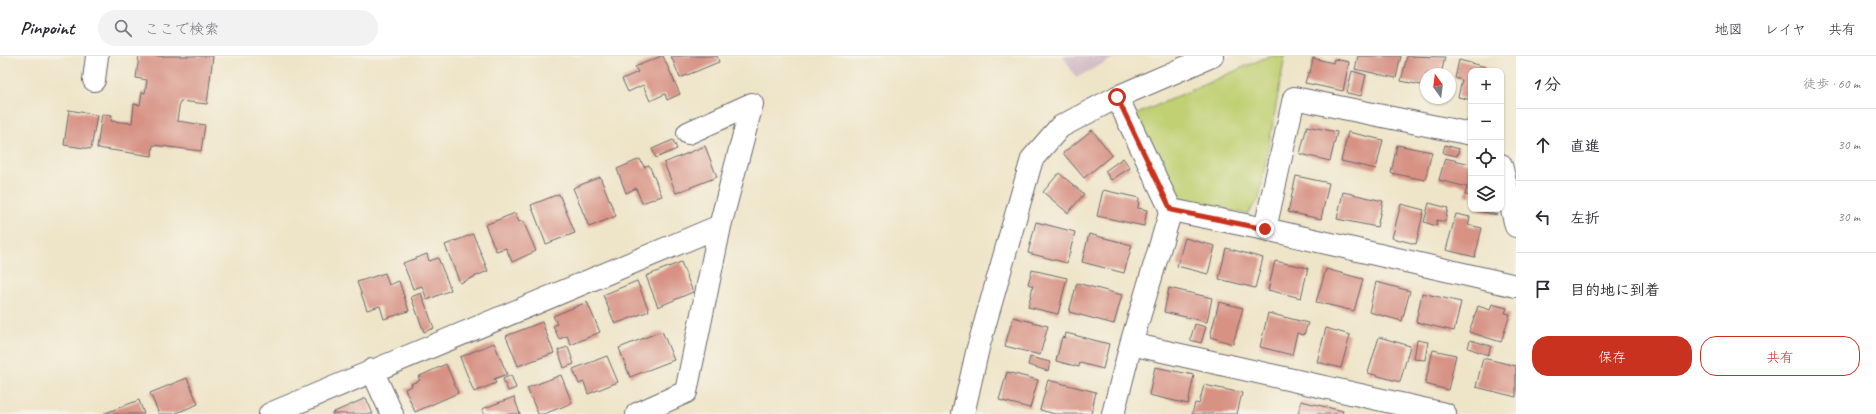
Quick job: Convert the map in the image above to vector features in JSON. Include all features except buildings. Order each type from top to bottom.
[{"type":"street","points":[[94,80],[97,56]]},
{"type":"street","points":[[963,414],[978,348],[1032,159],[1060,127],[1117,97],[1212,56]]},
{"type":"street","points":[[1113,414],[1131,344],[1171,210],[1117,97]]},
{"type":"street","points":[[1265,229],[1294,98],[1468,133]]},
{"type":"street","points":[[637,414],[686,392],[720,226],[752,104],[688,133]]},
{"type":"street","points":[[1504,176],[1516,226]]},
{"type":"street","points":[[1171,210],[1265,229],[1516,286]]},
{"type":"street","points":[[270,414],[372,370],[720,226]]},
{"type":"street","points":[[1131,344],[1445,414]]},
{"type":"street","points":[[372,370],[392,414]]},
{"type":"shaded area","points":[[1063,56],[1117,56],[1076,78]]},
{"type":"green space","points":[[1269,56],[1285,56],[1259,199],[1247,214],[1175,199],[1135,115]]},
{"type":"route","points":[[1117,97],[1171,210],[1265,229]]}]
